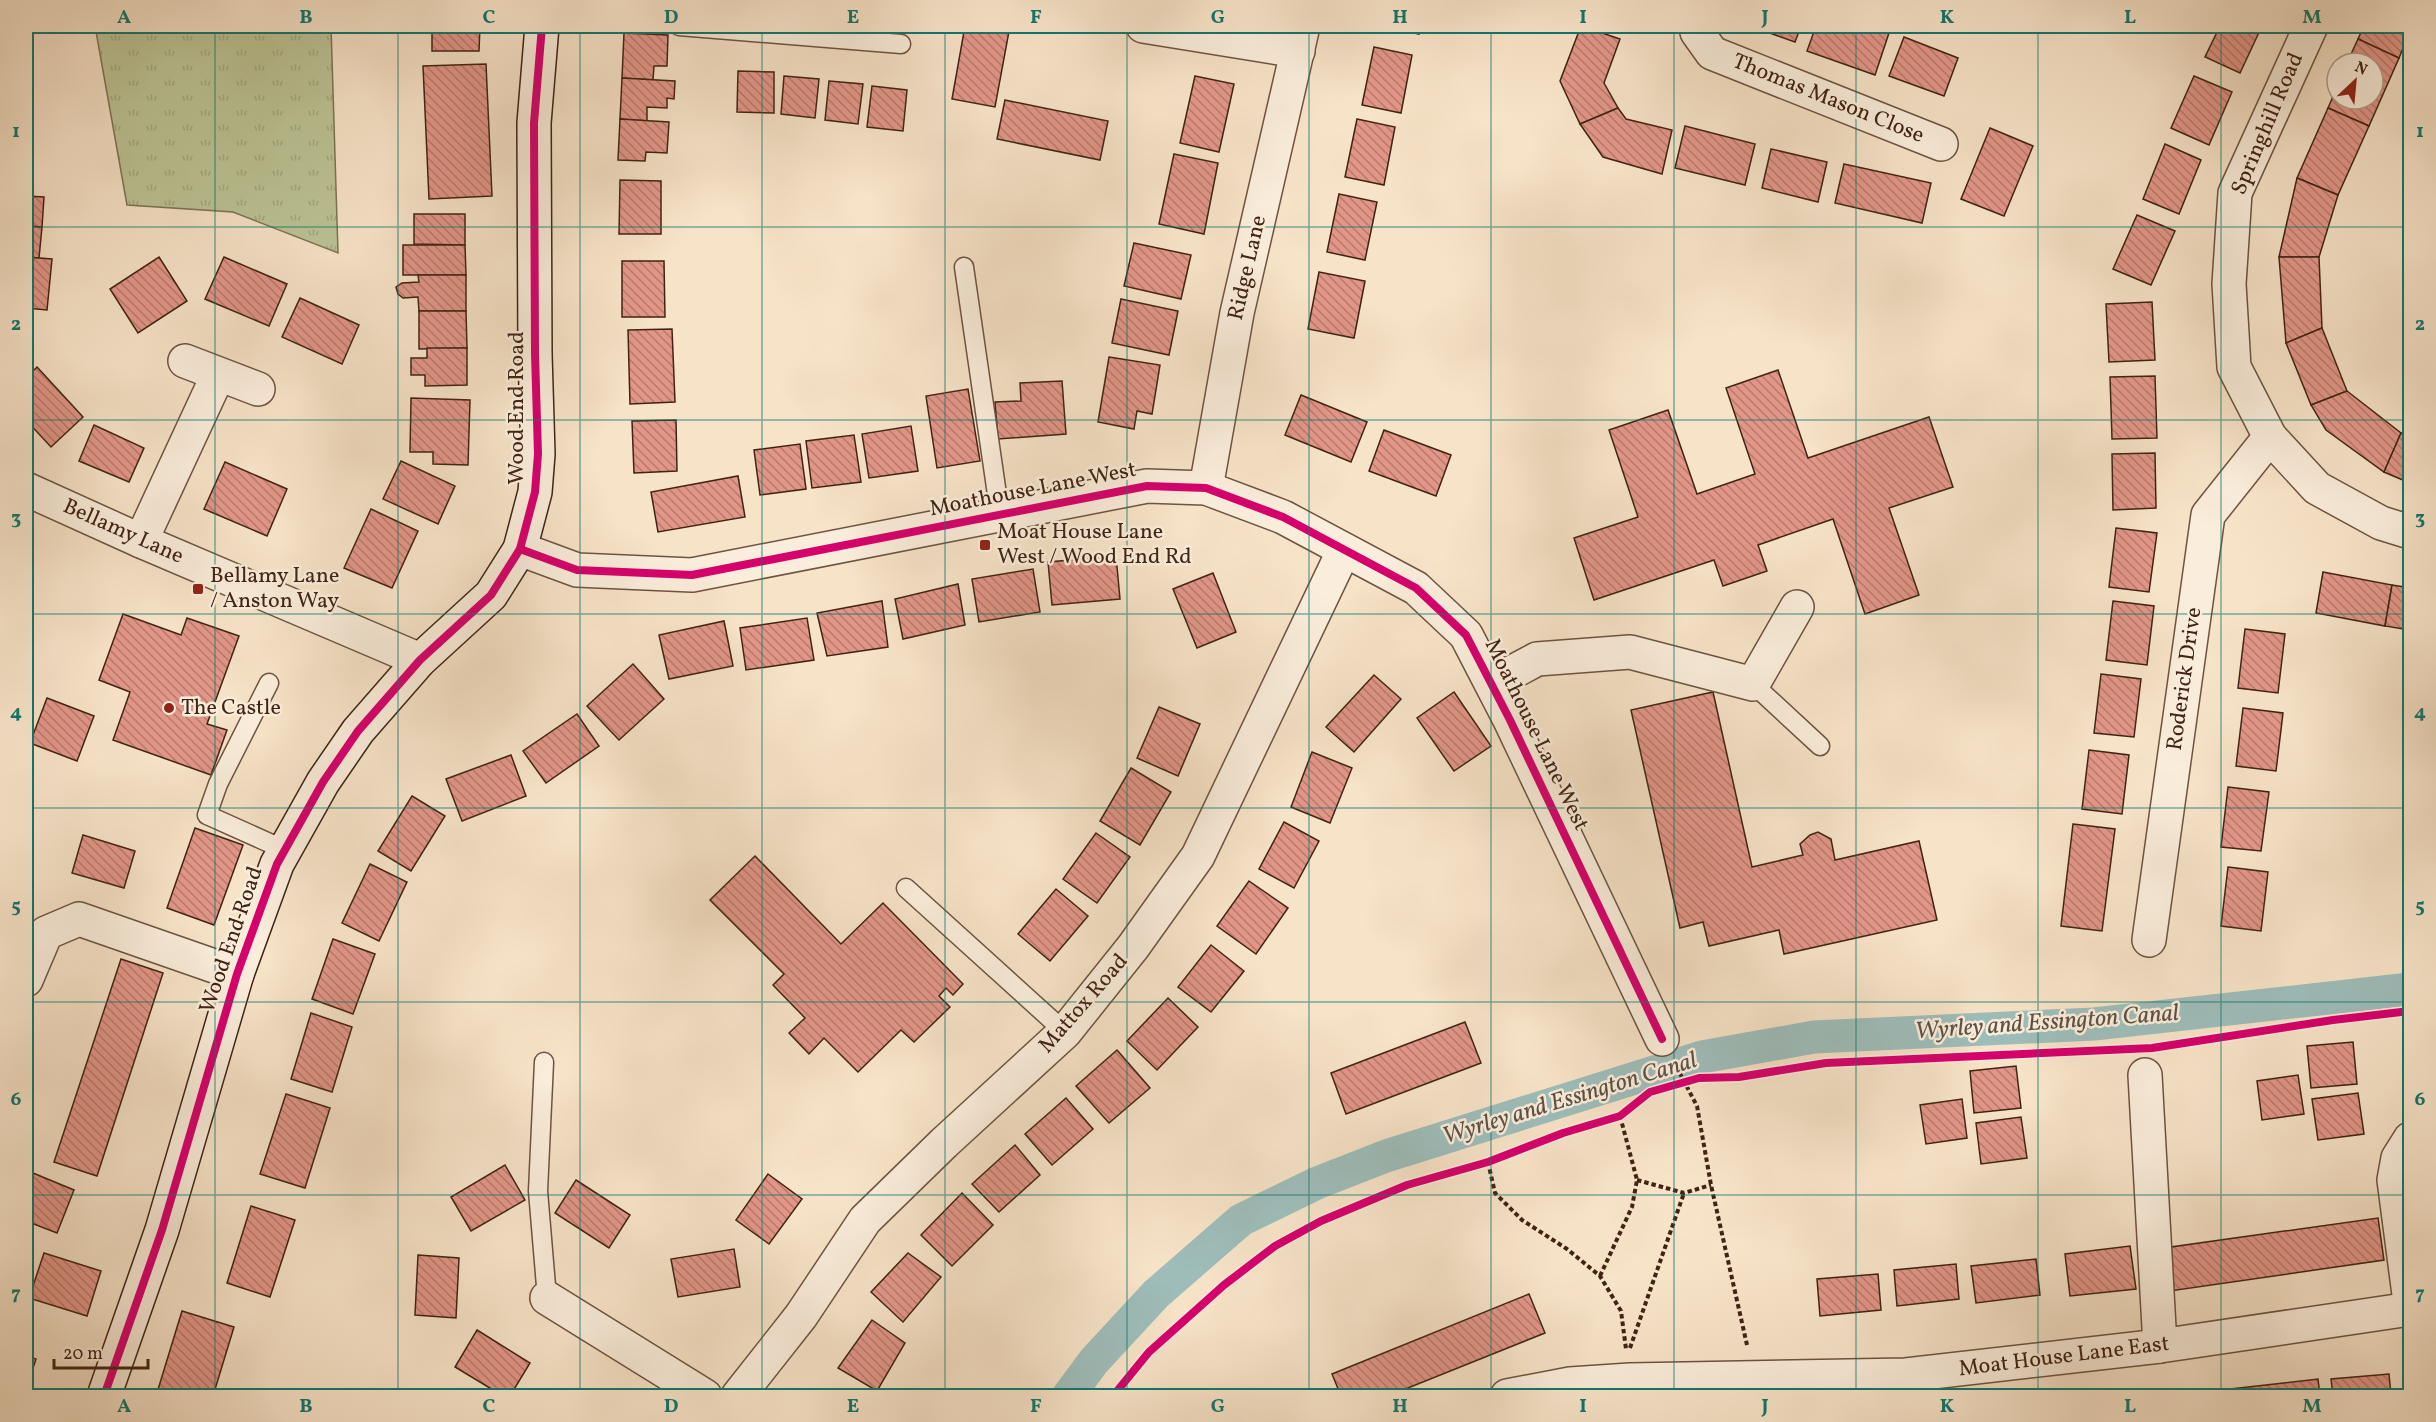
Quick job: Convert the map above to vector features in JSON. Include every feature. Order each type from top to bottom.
[{"type":"street","name":"Wood End Road","points":[[104,1396],[162,1230],[237,974],[277,864],[323,782],[352,739],[420,660],[491,595],[520,549],[536,492],[538,454],[534,123],[542,26]]},
{"type":"street","name":"Ridge Lane","points":[[1143,26],[1300,38],[1237,313],[1206,488]]},
{"type":"street","name":"Thomas Mason Close","points":[[1696,26],[1697,32],[1712,53],[1941,144]]},
{"type":"street","name":"Springhill Road","points":[[2311,26],[2235,193],[2229,284],[2234,367],[2270,437],[2317,488],[2381,523],[2410,532]]},
{"type":"street","points":[[184,361],[258,389]]},
{"type":"street","points":[[141,541],[218,375]]},
{"type":"street","name":"Roderick Drive","points":[[2149,940],[2208,515],[2270,437]]},
{"type":"street","name":"Moathouse Lane West","points":[[520,549],[577,570],[692,575],[1147,486],[1206,488],[1283,517],[1416,588],[1466,635],[1492,683],[1662,1039]]},
{"type":"street","name":"Bellamy Lane","points":[[26,493],[420,660]]},
{"type":"street","name":"Mattox Road","points":[[738,1396],[801,1316],[865,1220],[944,1143],[1065,1032],[1133,947],[1198,856],[1344,550]]},
{"type":"street","points":[[1492,683],[1537,658],[1630,651],[1753,684],[1797,607]]},
{"type":"street","points":[[26,980],[46,933],[79,919],[237,974]]},
{"type":"street","points":[[2145,1075],[2160,1346]]},
{"type":"street","points":[[2410,1140],[2398,1158],[2394,1180],[2410,1302]]},
{"type":"street","points":[[547,1298],[705,1396]]},
{"type":"street","name":"Moat House Lane East","points":[[1507,1396],[1571,1390],[1630,1380],[1906,1375],[2160,1346],[2410,1309]]},
{"type":"lane","points":[[679,26],[901,44]]},
{"type":"lane","points":[[964,267],[1000,515]]},
{"type":"lane","points":[[270,683],[218,784],[207,815],[285,850]]},
{"type":"lane","points":[[1753,684],[1820,746]]},
{"type":"lane","points":[[906,888],[1065,1032]]},
{"type":"lane","points":[[544,1062],[538,1191],[547,1298]]},
{"type":"path","points":[[1662,1039],[1697,1106],[1711,1185],[1754,1377]]},
{"type":"path","points":[[1680,1083],[1690,1080]]},
{"type":"path","points":[[1609,1120],[1628,1110]]},
{"type":"path","points":[[1600,1276],[1632,1208],[1637,1180],[1620,1116]]},
{"type":"path","points":[[1478,1165],[1499,1158]]},
{"type":"path","points":[[1488,1162],[1495,1192],[1522,1220],[1567,1249],[1600,1276],[1621,1311],[1627,1357],[1684,1193]]},
{"type":"path","points":[[1637,1180],[1684,1193],[1711,1185]]},
{"type":"green space","points":[[95,26],[331,26],[338,253],[233,212],[127,205]]},
{"type":"building","points":[[432,26],[480,26],[479,51],[432,51]]},
{"type":"building","points":[[965,26],[1010,26],[995,107],[952,99]]},
{"type":"building","points":[[1381,26],[1420,26],[1419,34]]},
{"type":"building","points":[[1581,26],[1620,39],[1604,83],[1618,108],[1580,124],[1560,81]]},
{"type":"building","points":[[1750,26],[1801,26],[1795,42]]},
{"type":"building","points":[[1816,26],[1868,26],[1889,33],[1875,75],[1807,51]]},
{"type":"building","points":[[2220,26],[2262,26],[2240,73],[2205,57]]},
{"type":"building","points":[[2364,26],[2410,26],[2399,58],[2358,39]]},
{"type":"building","points":[[624,33],[668,35],[667,66],[654,66],[653,80],[622,78]]},
{"type":"building","points":[[1904,37],[1958,58],[1944,96],[1889,76]]},
{"type":"building","points":[[2358,39],[2384,51],[2352,51]]},
{"type":"building","points":[[1374,47],[1412,55],[1401,113],[1362,105]]},
{"type":"building","points":[[2385,52],[2399,58],[2385,90]]},
{"type":"building","points":[[486,64],[492,196],[429,199],[423,66]]},
{"type":"building","points":[[738,71],[774,72],[774,113],[737,112]]},
{"type":"building","points":[[784,76],[819,79],[815,118],[781,114]]},
{"type":"building","points":[[1195,76],[1234,84],[1219,152],[1180,143]]},
{"type":"building","points":[[2194,76],[2232,92],[2209,145],[2171,128]]},
{"type":"building","points":[[622,78],[675,81],[674,99],[667,98],[667,108],[647,107],[647,121],[620,119]]},
{"type":"building","points":[[829,81],[863,84],[858,124],[825,120]]},
{"type":"building","points":[[872,86],[907,90],[903,131],[867,127]]},
{"type":"building","points":[[1005,100],[1108,121],[1100,160],[997,139]]},
{"type":"building","points":[[1618,108],[1626,119],[1672,130],[1662,174],[1603,157],[1580,124]]},
{"type":"building","points":[[2327,111],[2335,111],[2369,126],[2338,195],[2297,178]]},
{"type":"building","points":[[2335,111],[2376,111],[2369,126]]},
{"type":"building","points":[[620,119],[669,122],[667,153],[646,152],[645,161],[618,160]]},
{"type":"building","points":[[1357,119],[1395,127],[1384,185],[1345,177]]},
{"type":"building","points":[[1685,126],[1755,144],[1745,185],[1675,168]]},
{"type":"building","points":[[1990,128],[2033,146],[2004,216],[1961,199]]},
{"type":"building","points":[[2165,144],[2201,160],[2179,214],[2143,199]]},
{"type":"building","points":[[1771,149],[1827,162],[1818,202],[1762,188]]},
{"type":"building","points":[[1174,154],[1218,163],[1204,234],[1159,224]]},
{"type":"building","points":[[1844,164],[1931,183],[1922,223],[1835,203]]},
{"type":"building","points":[[2297,178],[2338,195],[2319,257],[2279,257]]},
{"type":"building","points":[[620,180],[661,181],[661,234],[619,234]]},
{"type":"building","points":[[1339,194],[1377,202],[1365,260],[1327,252]]},
{"type":"building","points":[[26,196],[44,197],[42,227],[26,226]]},
{"type":"building","points":[[414,214],[465,214],[465,245],[414,244]]},
{"type":"building","points":[[2137,215],[2175,231],[2151,285],[2113,269]]},
{"type":"building","points":[[26,226],[42,227],[39,258],[26,257]]},
{"type":"building","points":[[1134,243],[1191,255],[1181,299],[1124,286]]},
{"type":"building","points":[[403,245],[465,245],[466,275],[403,275]]},
{"type":"building","points":[[26,257],[52,259],[47,310],[26,308]]},
{"type":"building","points":[[159,257],[187,301],[138,333],[110,289]]},
{"type":"building","points":[[224,257],[287,284],[269,326],[205,299]]},
{"type":"building","points":[[2279,257],[2319,257],[2322,328],[2286,343]]},
{"type":"building","points":[[622,261],[664,261],[665,317],[622,317]]},
{"type":"building","points":[[1319,272],[1365,281],[1354,338],[1308,329]]},
{"type":"building","points":[[418,275],[466,275],[466,311],[419,311],[418,297],[403,298],[398,294],[396,287],[402,283],[419,282]]},
{"type":"building","points":[[300,298],[359,325],[342,364],[282,337]]},
{"type":"building","points":[[1121,299],[1178,311],[1169,355],[1112,343]]},
{"type":"building","points":[[2152,302],[2155,360],[2109,362],[2106,304]]},
{"type":"building","points":[[419,311],[466,311],[467,348],[419,349]]},
{"type":"building","points":[[2322,328],[2347,391],[2311,405],[2286,343]]},
{"type":"building","points":[[672,329],[675,402],[630,404],[628,330]]},
{"type":"building","points":[[427,348],[467,348],[467,385],[425,386],[425,375],[411,375],[411,358],[427,358]]},
{"type":"building","points":[[1109,357],[1160,365],[1152,414],[1137,411],[1134,429],[1098,422]]},
{"type":"building","points":[[37,367],[83,417],[51,447],[26,420],[26,378]]},
{"type":"building","points":[[1778,370],[1808,458],[1929,417],[1953,487],[1889,508],[1919,595],[1865,614],[1833,519],[1758,545],[1767,571],[1723,586],[1714,560],[1594,600],[1574,538],[1638,517],[1609,430],[1668,410],[1697,494],[1755,474],[1726,388]]},
{"type":"building","points":[[2155,376],[2157,438],[2112,439],[2110,377]]},
{"type":"building","points":[[1062,381],[1066,434],[998,439],[995,402],[1021,401],[1020,383]]},
{"type":"building","points":[[968,389],[980,461],[937,468],[926,396]]},
{"type":"building","points":[[2347,391],[2401,433],[2384,472],[2326,430],[2311,405]]},
{"type":"building","points":[[1301,395],[1367,422],[1351,462],[1285,435]]},
{"type":"building","points":[[411,398],[470,400],[468,465],[433,464],[433,452],[410,452]]},
{"type":"building","points":[[676,420],[677,471],[634,473],[632,421]]},
{"type":"building","points":[[94,425],[144,448],[129,482],[79,461]]},
{"type":"building","points":[[911,426],[918,471],[869,478],[862,434]]},
{"type":"building","points":[[1384,430],[1451,455],[1436,496],[1369,471]]},
{"type":"building","points":[[2401,433],[2410,437],[2410,483],[2384,472]]},
{"type":"building","points":[[854,435],[861,482],[812,488],[806,441]]},
{"type":"building","points":[[800,444],[806,489],[760,495],[754,450]]},
{"type":"building","points":[[2155,453],[2156,508],[2113,510],[2112,454]]},
{"type":"building","points":[[401,461],[455,486],[438,524],[383,499]]},
{"type":"building","points":[[225,462],[287,489],[267,536],[204,509]]},
{"type":"building","points":[[738,476],[745,517],[658,532],[651,492]]},
{"type":"building","points":[[371,509],[418,531],[392,588],[344,568]]},
{"type":"building","points":[[2116,528],[2157,533],[2149,592],[2109,587]]},
{"type":"building","points":[[1116,556],[1120,599],[1052,605],[1048,562]]},
{"type":"building","points":[[1033,569],[1040,612],[979,622],[972,579]]},
{"type":"building","points":[[2323,572],[2392,585],[2385,626],[2316,613]]},
{"type":"building","points":[[1213,573],[1236,632],[1197,648],[1173,589]]},
{"type":"building","points":[[958,584],[965,625],[903,639],[895,599]]},
{"type":"building","points":[[2392,585],[2410,588],[2410,630],[2385,626]]},
{"type":"building","points":[[882,601],[888,647],[827,656],[817,613]]},
{"type":"building","points":[[2113,601],[2154,606],[2147,665],[2106,660]]},
{"type":"building","name":"The Castle","points":[[123,614],[181,635],[187,618],[239,636],[207,724],[227,730],[211,775],[113,740],[130,692],[99,680]]},
{"type":"building","points":[[807,618],[814,660],[746,670],[740,628]]},
{"type":"building","points":[[724,621],[733,666],[669,679],[659,635]]},
{"type":"building","points":[[2245,629],[2285,634],[2278,693],[2238,688]]},
{"type":"building","points":[[633,664],[664,699],[619,740],[587,706]]},
{"type":"building","points":[[2101,674],[2141,679],[2134,737],[2094,733]]},
{"type":"building","points":[[1374,675],[1401,699],[1354,752],[1326,727]]},
{"type":"building","points":[[1454,692],[1491,746],[1454,771],[1417,718]]},
{"type":"building","points":[[1713,692],[1752,867],[1803,855],[1800,844],[1810,835],[1818,832],[1831,839],[1835,860],[1919,841],[1937,920],[1784,954],[1779,930],[1709,946],[1703,922],[1680,928],[1631,710]]},
{"type":"building","points":[[47,698],[94,716],[77,761],[30,743]]},
{"type":"building","points":[[1159,707],[1200,724],[1178,776],[1137,758]]},
{"type":"building","points":[[2243,708],[2283,713],[2276,771],[2236,766]]},
{"type":"building","points":[[577,714],[599,746],[546,783],[523,751]]},
{"type":"building","points":[[2089,750],[2129,755],[2122,814],[2082,809]]},
{"type":"building","points":[[1312,752],[1352,768],[1330,823],[1291,807]]},
{"type":"building","points":[[511,755],[526,796],[462,821],[446,779]]},
{"type":"building","points":[[1131,768],[1171,792],[1140,845],[1100,821]]},
{"type":"building","points":[[2228,787],[2269,792],[2261,851],[2221,847]]},
{"type":"building","points":[[412,796],[445,816],[411,871],[378,851]]},
{"type":"building","points":[[1284,822],[1319,841],[1294,888],[1259,869]]},
{"type":"building","points":[[2073,824],[2115,829],[2102,931],[2061,926]]},
{"type":"building","points":[[195,828],[243,845],[214,925],[167,908]]},
{"type":"building","points":[[1096,833],[1130,857],[1097,903],[1063,879]]},
{"type":"building","points":[[83,835],[135,851],[124,888],[72,873]]},
{"type":"building","points":[[755,856],[841,944],[883,903],[963,984],[953,995],[946,988],[939,996],[950,1007],[914,1042],[901,1030],[858,1072],[824,1038],[809,1054],[789,1033],[805,1018],[773,985],[784,974],[710,900]]},
{"type":"building","points":[[370,864],[407,882],[379,941],[342,923]]},
{"type":"building","points":[[2228,867],[2268,872],[2261,931],[2221,926]]},
{"type":"building","points":[[1249,881],[1288,908],[1256,954],[1217,926]]},
{"type":"building","points":[[1056,889],[1088,916],[1050,961],[1018,934]]},
{"type":"building","points":[[333,939],[375,954],[353,1014],[312,999]]},
{"type":"building","points":[[1211,945],[1244,971],[1211,1012],[1178,987]]},
{"type":"building","points":[[121,959],[163,973],[97,1176],[54,1162]]},
{"type":"building","points":[[1168,998],[1198,1027],[1157,1070],[1127,1041]]},
{"type":"building","points":[[311,1013],[352,1027],[332,1092],[291,1079]]},
{"type":"building","points":[[1465,1022],[1481,1063],[1346,1114],[1331,1073]]},
{"type":"building","points":[[2353,1042],[2357,1084],[2311,1088],[2307,1046]]},
{"type":"building","points":[[1117,1050],[1150,1088],[1109,1123],[1076,1086]]},
{"type":"building","points":[[2016,1066],[2021,1108],[1974,1113],[1970,1071]]},
{"type":"building","points":[[2298,1075],[2304,1114],[2262,1120],[2257,1081]]},
{"type":"building","points":[[2358,1093],[2364,1134],[2318,1140],[2312,1099]]},
{"type":"building","points":[[286,1094],[330,1108],[305,1188],[260,1174]]},
{"type":"building","points":[[1066,1098],[1093,1129],[1052,1165],[1025,1134]]},
{"type":"building","points":[[1962,1099],[1967,1138],[1926,1144],[1920,1105]]},
{"type":"building","points":[[2021,1117],[2027,1158],[1981,1164],[1976,1123]]},
{"type":"building","points":[[1015,1145],[1040,1175],[999,1212],[972,1184]]},
{"type":"building","points":[[505,1165],[525,1200],[471,1231],[451,1197]]},
{"type":"building","points":[[33,1173],[74,1190],[57,1233],[26,1221],[26,1191]]},
{"type":"building","points":[[768,1174],[802,1199],[769,1244],[736,1220]]},
{"type":"building","points":[[576,1180],[630,1215],[609,1248],[555,1213]]},
{"type":"building","points":[[962,1193],[993,1225],[952,1266],[921,1235]]},
{"type":"building","points":[[251,1206],[295,1220],[270,1297],[227,1283]]},
{"type":"building","points":[[2378,1218],[2384,1260],[2170,1291],[2164,1248]]},
{"type":"building","points":[[2130,1246],[2136,1289],[2070,1296],[2065,1254]]},
{"type":"building","points":[[734,1249],[740,1287],[678,1297],[671,1259]]},
{"type":"building","points":[[44,1253],[101,1271],[87,1316],[29,1298]]},
{"type":"building","points":[[908,1253],[941,1277],[903,1322],[871,1292]]},
{"type":"building","points":[[418,1255],[459,1258],[456,1318],[415,1315]]},
{"type":"building","points":[[2036,1259],[2040,1295],[1976,1303],[1971,1266]]},
{"type":"building","points":[[1956,1264],[1959,1299],[1897,1306],[1894,1270]]},
{"type":"building","points":[[1878,1274],[1881,1310],[1820,1316],[1817,1279]]},
{"type":"building","points":[[1529,1294],[1545,1333],[1388,1396],[1341,1396],[1332,1374]]},
{"type":"building","points":[[182,1311],[234,1327],[213,1396],[156,1396]]},
{"type":"building","points":[[872,1320],[905,1343],[877,1391],[838,1368]]},
{"type":"building","points":[[477,1330],[530,1363],[510,1396],[503,1396],[455,1367]]},
{"type":"building","points":[[26,1356],[36,1359],[26,1390]]},
{"type":"building","points":[[2410,1369],[2410,1396],[2408,1396],[2404,1370]]},
{"type":"building","points":[[2389,1374],[2391,1396],[2333,1396],[2331,1379]]},
{"type":"building","points":[[2318,1379],[2320,1396],[2195,1396],[2195,1393]]},
{"type":"waterway","name":"Wyrley and Essington Canal","points":[[1068,1396],[1094,1361],[1156,1294],[1241,1220],[1317,1183],[1386,1156],[1702,1057],[1814,1037],[2094,1024],[2410,989]]},
{"type":"cycle path","points":[[104,1396],[162,1230],[237,974],[277,864],[323,782],[358,731],[420,660],[491,595],[520,549],[535,492],[538,454],[534,123],[542,26]]},
{"type":"cycle path","points":[[520,549],[577,570],[692,575],[1147,486],[1206,488],[1283,517],[1416,588],[1466,635],[1510,720],[1662,1039]]},
{"type":"cycle path","points":[[1113,1396],[1149,1352],[1224,1285],[1275,1246],[1321,1221],[1407,1185],[1488,1162],[1563,1133],[1620,1116],[1650,1092],[1699,1078],[1739,1077],[1826,1063],[2152,1048],[2333,1020],[2410,1011]]},
{"type":"place","name":"Moat House Lane West / Wood End Rd","points":[[985,545]]},
{"type":"place","name":"Bellamy Lane / Anston Way","points":[[198,589]]},
{"type":"place","name":"The Castle","points":[[169,708]]}]
